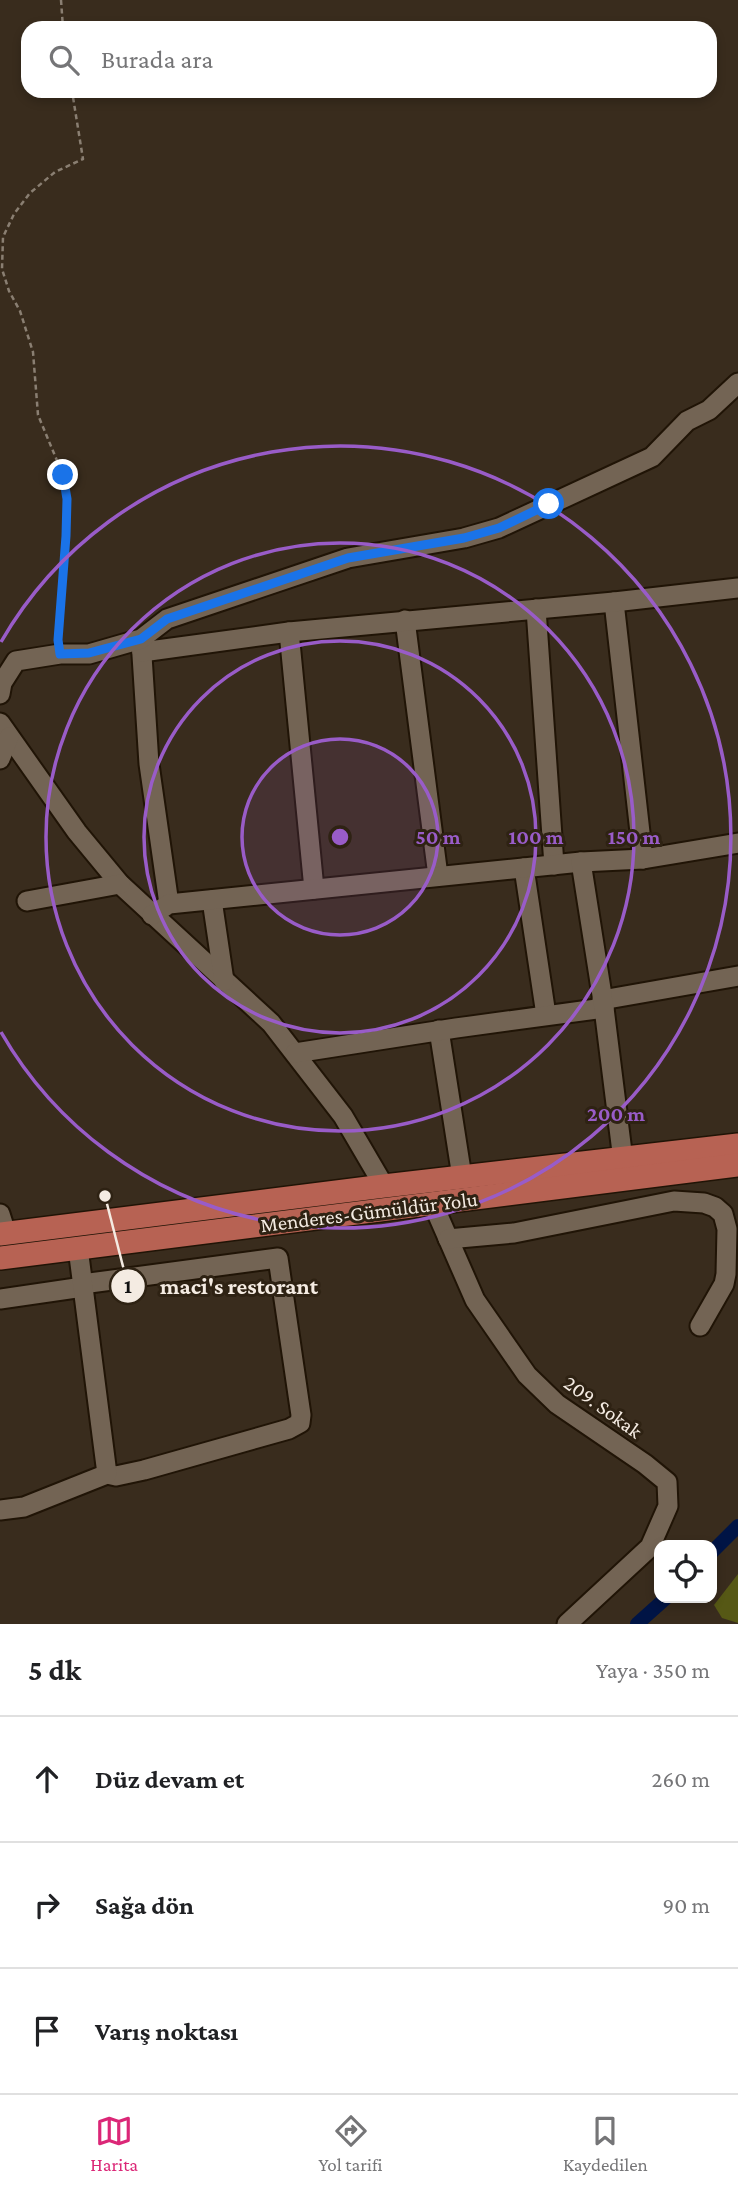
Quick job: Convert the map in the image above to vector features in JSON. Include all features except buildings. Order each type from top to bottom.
[{"type":"main road","name":"Menderes-Gümüldür Yolu","points":[[2,1227],[623,1160],[738,1145]]},
{"type":"main road","name":"Menderes-Gümüldür Yolu","points":[[0,1258],[738,1165]]},
{"type":"street","points":[[169,904],[149,764],[141,645],[167,619],[348,558],[464,538],[499,528],[652,457],[687,421],[709,410],[738,383]]},
{"type":"street","points":[[0,694],[8,662],[60,654],[738,588]]},
{"type":"street","points":[[614,602],[643,859]]},
{"type":"street","points":[[536,609],[554,865]]},
{"type":"street","points":[[405,620],[438,876]]},
{"type":"street","points":[[289,632],[314,889]]},
{"type":"street","points":[[0,759],[5,730]]},
{"type":"street","points":[[5,730],[78,832],[120,884],[271,1023],[343,1116],[384,1186]]},
{"type":"street","points":[[152,915],[169,904],[581,862],[643,859],[738,843]]},
{"type":"street","points":[[581,862],[623,1160]]},
{"type":"street","points":[[524,868],[546,1015]]},
{"type":"street","points":[[27,901],[120,884]]},
{"type":"street","points":[[212,900],[224,981]]},
{"type":"street","points":[[295,1053],[546,1015],[738,976]]},
{"type":"street","points":[[439,1030],[462,1177]]},
{"type":"street","points":[[448,1239],[514,1233],[674,1201],[704,1203],[723,1214],[727,1229],[726,1274],[724,1284],[700,1326]]},
{"type":"street","name":"209. Sokak","points":[[433,1203],[475,1300],[527,1375],[557,1404],[667,1482],[668,1506],[650,1547],[568,1624]]},
{"type":"street","points":[[78,1248],[107,1474]]},
{"type":"street","points":[[0,1299],[278,1258],[302,1415],[300,1423],[289,1429],[144,1470],[116,1476],[107,1474],[24,1507],[0,1510]]},
{"type":"path","points":[[61,0],[62,21]]},
{"type":"path","points":[[60,654],[58,640],[67,499],[63,475],[38,415],[33,352],[20,311],[9,291],[2,269],[4,237],[14,214],[30,193],[55,172],[83,159],[73,98]]},
{"type":"shaded area","points":[[738,1574],[738,1623],[722,1618],[714,1605]]},
{"type":"waterway","points":[[717,1547],[738,1526]]},
{"type":"waterway","points":[[637,1624],[660,1603]]},
{"type":"place","name":"maci's restorant","points":[[105,1196]]},
{"type":"route","points":[[63,475],[67,499],[58,640],[60,654],[89,653],[141,639],[167,619],[348,558],[464,538],[499,528],[549,504]]}]
